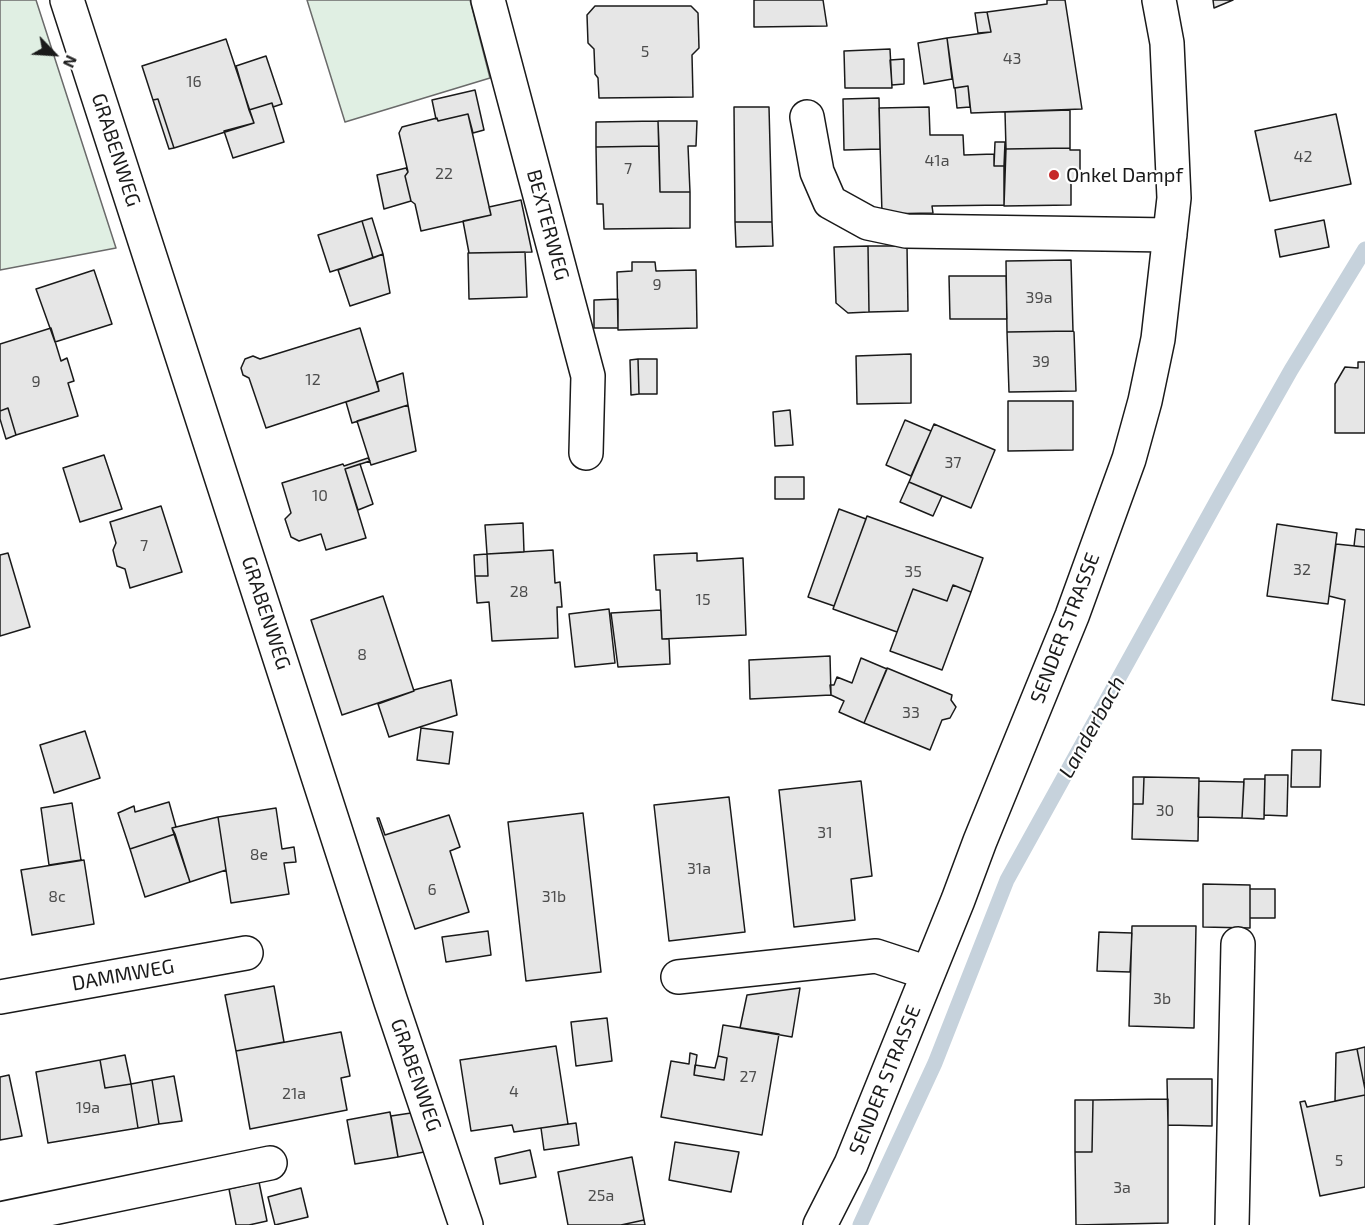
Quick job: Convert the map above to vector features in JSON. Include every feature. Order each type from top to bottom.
[{"type":"street","name":"GRABENWEG","points":[[67,0],[391,1002],[466,1225]]},
{"type":"street","name":"BEXTERWEG","points":[[488,0],[588,376],[586,453]]},
{"type":"street","name":"SENDER STRASSE","points":[[820,1225],[851,1164],[1072,616],[1129,459],[1145,401],[1158,339],[1174,198],[1167,43],[1159,0]]},
{"type":"street","points":[[807,117],[817,172],[830,202],[868,223],[906,231],[1170,235]]},
{"type":"street","points":[[1232,1225],[1238,944]]},
{"type":"street","name":"DAMMWEG","points":[[0,996],[246,953]]},
{"type":"street","points":[[678,977],[876,956],[928,973]]},
{"type":"street","points":[[0,1219],[73,1214],[270,1162]]},
{"type":"green space","points":[[0,0],[36,0],[116,248],[0,270]]},
{"type":"green space","points":[[307,0],[470,0],[490,78],[345,122]]},
{"type":"building","points":[[754,0],[823,0],[827,26],[754,27]]},
{"type":"building","points":[[1047,0],[1065,0],[1082,109],[971,113],[968,86],[954,88],[947,38],[991,32],[987,12],[1047,4]]},
{"type":"building","points":[[1213,0],[1233,0],[1214,8]]},
{"type":"building","points":[[595,6],[691,6],[698,13],[699,48],[692,55],[693,97],[599,98],[594,49],[588,43],[587,15]]},
{"type":"building","points":[[987,12],[991,32],[978,33],[975,13]]},
{"type":"building","points":[[947,38],[952,79],[924,84],[918,43]]},
{"type":"building","points":[[226,39],[254,123],[174,148],[158,99],[153,100],[142,66]]},
{"type":"building","points":[[890,49],[892,88],[845,88],[844,51]]},
{"type":"building","points":[[266,56],[282,104],[273,107],[272,103],[249,110],[236,66]]},
{"type":"building","points":[[904,59],[904,84],[892,85],[890,60]]},
{"type":"building","points":[[968,86],[970,107],[957,108],[955,88]]},
{"type":"building","points":[[475,90],[484,130],[473,133],[468,114],[438,121],[436,119],[432,100]]},
{"type":"building","points":[[879,98],[880,149],[844,150],[843,99]]},
{"type":"building","points":[[158,99],[174,148],[169,149],[153,100]]},
{"type":"building","points":[[272,103],[284,142],[233,158],[224,131],[254,123],[249,110]]},
{"type":"building","points":[[734,107],[769,107],[772,222],[735,222]]},
{"type":"building","points":[[929,107],[930,135],[963,135],[964,155],[994,154],[994,166],[1004,166],[1004,205],[932,206],[933,213],[882,214],[879,108]]},
{"type":"building","points":[[1070,110],[1070,148],[1006,149],[1005,112]]},
{"type":"building","points":[[468,114],[491,215],[421,231],[405,176],[408,172],[399,133],[402,127],[437,118],[438,121]]},
{"type":"building","points":[[1336,114],[1351,184],[1270,201],[1255,131]]},
{"type":"building","points":[[658,121],[659,146],[596,147],[596,122]]},
{"type":"building","points":[[658,121],[697,121],[696,146],[688,146],[690,192],[660,192]]},
{"type":"building","points":[[995,142],[1005,142],[1004,166],[994,166]]},
{"type":"building","points":[[659,146],[660,192],[690,192],[690,228],[604,229],[603,204],[597,204],[596,147]]},
{"type":"building","points":[[1070,148],[1070,150],[1080,150],[1080,179],[1071,179],[1071,205],[1004,206],[1006,149]]},
{"type":"building","points":[[406,168],[408,172],[405,176],[411,201],[384,209],[377,175]]},
{"type":"building","points":[[521,200],[532,252],[469,253],[463,221],[491,215],[489,207]]},
{"type":"building","points":[[372,218],[383,254],[373,258],[362,221]]},
{"type":"building","points":[[1324,220],[1329,247],[1280,257],[1275,230]]},
{"type":"building","points":[[362,221],[373,258],[330,272],[318,235]]},
{"type":"building","points":[[735,222],[772,222],[773,246],[736,247]]},
{"type":"building","points":[[868,246],[907,246],[908,311],[869,312]]},
{"type":"building","points":[[868,246],[869,312],[848,313],[836,303],[834,247]]},
{"type":"building","points":[[525,252],[527,297],[469,299],[468,253]]},
{"type":"building","points":[[383,254],[390,293],[350,306],[338,270]]},
{"type":"building","points":[[1071,260],[1073,331],[1007,332],[1006,261]]},
{"type":"building","points":[[632,262],[655,262],[656,271],[696,270],[697,328],[618,330],[617,272],[632,271]]},
{"type":"building","points":[[94,270],[112,324],[55,342],[36,289]]},
{"type":"building","points":[[949,276],[1006,276],[1007,319],[950,319]]},
{"type":"building","points":[[618,299],[618,328],[594,328],[594,300]]},
{"type":"building","points":[[51,328],[61,361],[67,358],[74,381],[68,383],[78,416],[16,435],[8,408],[0,411],[0,344]]},
{"type":"building","points":[[360,328],[379,391],[266,428],[249,378],[243,375],[241,368],[245,359],[253,356],[260,359]]},
{"type":"building","points":[[1073,331],[1076,391],[1009,392],[1007,332]]},
{"type":"building","points":[[911,354],[911,403],[857,404],[856,356]]},
{"type":"building","points":[[638,359],[657,359],[657,394],[639,394]]},
{"type":"building","points":[[638,359],[639,394],[631,395],[630,360]]},
{"type":"building","points":[[1358,362],[1365,362],[1365,433],[1335,433],[1335,384],[1345,367],[1358,368]]},
{"type":"building","points":[[403,373],[408,405],[352,423],[346,402],[379,391],[377,382]]},
{"type":"building","points":[[1008,401],[1073,401],[1073,450],[1008,451]]},
{"type":"building","points":[[408,405],[416,451],[371,465],[357,421]]},
{"type":"building","points":[[8,408],[16,435],[6,439],[0,411]]},
{"type":"building","points":[[790,410],[793,445],[775,446],[773,412]]},
{"type":"building","points":[[905,420],[931,431],[911,476],[886,465]]},
{"type":"building","points":[[934,424],[995,450],[971,508],[909,482]]},
{"type":"building","points":[[104,455],[122,509],[80,522],[63,468]]},
{"type":"building","points":[[368,458],[370,461],[345,469],[366,538],[326,550],[321,534],[299,541],[291,537],[285,519],[291,513],[282,483]]},
{"type":"building","points":[[360,464],[373,504],[358,510],[345,469]]},
{"type":"building","points":[[775,477],[804,477],[804,499],[775,499]]},
{"type":"building","points":[[909,482],[942,496],[933,516],[900,502]]},
{"type":"building","points":[[161,506],[182,572],[130,588],[125,569],[117,566],[113,550],[116,543],[110,522]]},
{"type":"building","points":[[839,509],[866,519],[834,606],[808,597]]},
{"type":"building","points":[[867,516],[983,558],[971,592],[953,585],[947,601],[913,589],[897,632],[833,609]]},
{"type":"building","points":[[523,523],[524,552],[487,554],[485,525]]},
{"type":"building","points":[[1277,524],[1337,533],[1328,604],[1267,596]]},
{"type":"building","points":[[1356,529],[1365,530],[1365,547],[1354,546]]},
{"type":"building","points":[[1336,544],[1365,547],[1365,705],[1332,700],[1345,600],[1329,596]]},
{"type":"building","points":[[553,550],[555,583],[560,582],[562,607],[557,607],[558,638],[492,641],[489,602],[477,603],[475,576],[488,576],[487,554]]},
{"type":"building","points":[[8,553],[30,627],[0,636],[0,555]]},
{"type":"building","points":[[697,553],[697,561],[743,558],[746,635],[662,639],[660,590],[656,590],[654,555]]},
{"type":"building","points":[[487,554],[488,576],[475,576],[474,555]]},
{"type":"building","points":[[953,585],[971,592],[942,670],[890,651],[913,589],[947,601]]},
{"type":"building","points":[[383,596],[414,691],[342,715],[311,620]]},
{"type":"building","points":[[609,609],[615,663],[575,667],[569,614]]},
{"type":"building","points":[[661,610],[662,639],[669,639],[670,664],[618,667],[611,613]]},
{"type":"building","points":[[830,656],[831,695],[750,699],[749,660]]},
{"type":"building","points":[[861,658],[887,669],[864,723],[839,712],[844,701],[831,695],[830,685],[834,685],[837,677],[852,683]]},
{"type":"building","points":[[887,668],[952,695],[951,700],[956,707],[950,718],[942,720],[930,750],[864,723]]},
{"type":"building","points":[[451,680],[457,715],[389,737],[378,704],[414,690]]},
{"type":"building","points":[[421,728],[453,732],[449,764],[417,760]]},
{"type":"building","points":[[85,731],[100,778],[54,793],[40,745]]},
{"type":"building","points":[[1292,750],[1321,750],[1320,787],[1291,787]]},
{"type":"building","points":[[1265,775],[1288,775],[1287,816],[1264,815]]},
{"type":"building","points":[[1133,777],[1144,777],[1143,804],[1133,804]]},
{"type":"building","points":[[1144,777],[1199,778],[1198,841],[1132,839],[1133,804],[1143,804]]},
{"type":"building","points":[[1244,779],[1265,779],[1264,819],[1242,818]]},
{"type":"building","points":[[861,781],[872,876],[851,879],[855,920],[794,927],[779,790]]},
{"type":"building","points":[[1199,781],[1244,782],[1242,818],[1198,817]]},
{"type":"building","points":[[729,797],[745,932],[669,941],[654,805]]},
{"type":"building","points":[[169,802],[176,827],[172,828],[175,834],[130,849],[118,813],[134,806],[135,812]]},
{"type":"building","points":[[72,803],[81,860],[49,865],[41,808]]},
{"type":"building","points":[[276,808],[282,849],[294,847],[296,862],[284,863],[289,894],[231,903],[218,817]]},
{"type":"building","points":[[583,813],[601,972],[526,981],[508,822]]},
{"type":"building","points":[[449,815],[460,847],[450,851],[469,912],[415,929],[377,818],[379,818],[385,835]]},
{"type":"building","points":[[218,817],[226,870],[190,882],[172,828]]},
{"type":"building","points":[[175,834],[190,882],[145,897],[130,849]]},
{"type":"building","points":[[84,860],[94,924],[32,935],[21,870]]},
{"type":"building","points":[[1203,884],[1250,885],[1250,928],[1203,927]]},
{"type":"building","points":[[1250,889],[1275,889],[1275,918],[1250,918]]},
{"type":"building","points":[[1132,926],[1196,926],[1194,1028],[1129,1026]]},
{"type":"building","points":[[488,931],[491,955],[446,962],[442,937]]},
{"type":"building","points":[[1099,932],[1132,933],[1130,972],[1097,971]]},
{"type":"building","points":[[274,986],[284,1042],[236,1051],[225,995]]},
{"type":"building","points":[[800,988],[792,1037],[740,1028],[747,995]]},
{"type":"building","points":[[607,1018],[612,1061],[576,1066],[571,1022]]},
{"type":"building","points":[[723,1025],[779,1034],[762,1135],[661,1117],[671,1061],[689,1064],[690,1053],[697,1055],[694,1075],[724,1080],[727,1058],[718,1056]]},
{"type":"building","points":[[341,1032],[350,1076],[341,1078],[347,1110],[250,1129],[236,1051]]},
{"type":"building","points":[[556,1046],[568,1124],[514,1132],[512,1125],[471,1131],[460,1060]]},
{"type":"building","points":[[1365,1047],[1365,1089],[1357,1049]]},
{"type":"building","points":[[1357,1049],[1365,1095],[1335,1101],[1336,1053]]},
{"type":"building","points":[[125,1055],[131,1084],[105,1088],[100,1060]]},
{"type":"building","points":[[718,1056],[727,1058],[724,1080],[694,1075],[695,1065],[715,1068]]},
{"type":"building","points":[[100,1060],[105,1088],[131,1084],[138,1128],[48,1143],[36,1072]]},
{"type":"building","points":[[9,1075],[22,1136],[0,1140],[0,1077]]},
{"type":"building","points":[[174,1076],[182,1121],[159,1124],[152,1080]]},
{"type":"building","points":[[1167,1079],[1212,1079],[1212,1126],[1168,1125]]},
{"type":"building","points":[[152,1080],[159,1124],[138,1128],[131,1084]]},
{"type":"building","points":[[1365,1095],[1365,1187],[1320,1196],[1300,1102],[1305,1101],[1307,1107]]},
{"type":"building","points":[[1168,1099],[1168,1223],[1076,1225],[1075,1152],[1092,1152],[1093,1100]]},
{"type":"building","points":[[1075,1100],[1093,1100],[1092,1152],[1075,1152]]},
{"type":"building","points":[[390,1112],[398,1157],[355,1164],[347,1120]]},
{"type":"building","points":[[411,1113],[424,1152],[398,1157],[391,1116]]},
{"type":"building","points":[[576,1123],[579,1145],[544,1150],[541,1128]]},
{"type":"building","points":[[675,1142],[739,1152],[731,1192],[669,1180]]},
{"type":"building","points":[[530,1150],[536,1177],[500,1184],[495,1158]]},
{"type":"building","points":[[632,1157],[644,1220],[621,1225],[568,1225],[558,1172]]},
{"type":"building","points":[[259,1182],[267,1221],[236,1225],[229,1189]]},
{"type":"building","points":[[301,1188],[308,1217],[275,1225],[268,1197]]},
{"type":"building","points":[[644,1220],[645,1225],[621,1225]]},
{"type":"waterway","name":"Landerbach","points":[[860,1225],[935,1063],[1007,880],[1291,370],[1365,249]]},
{"type":"place","name":"Onkel Dampf","points":[[1054,175]]}]
